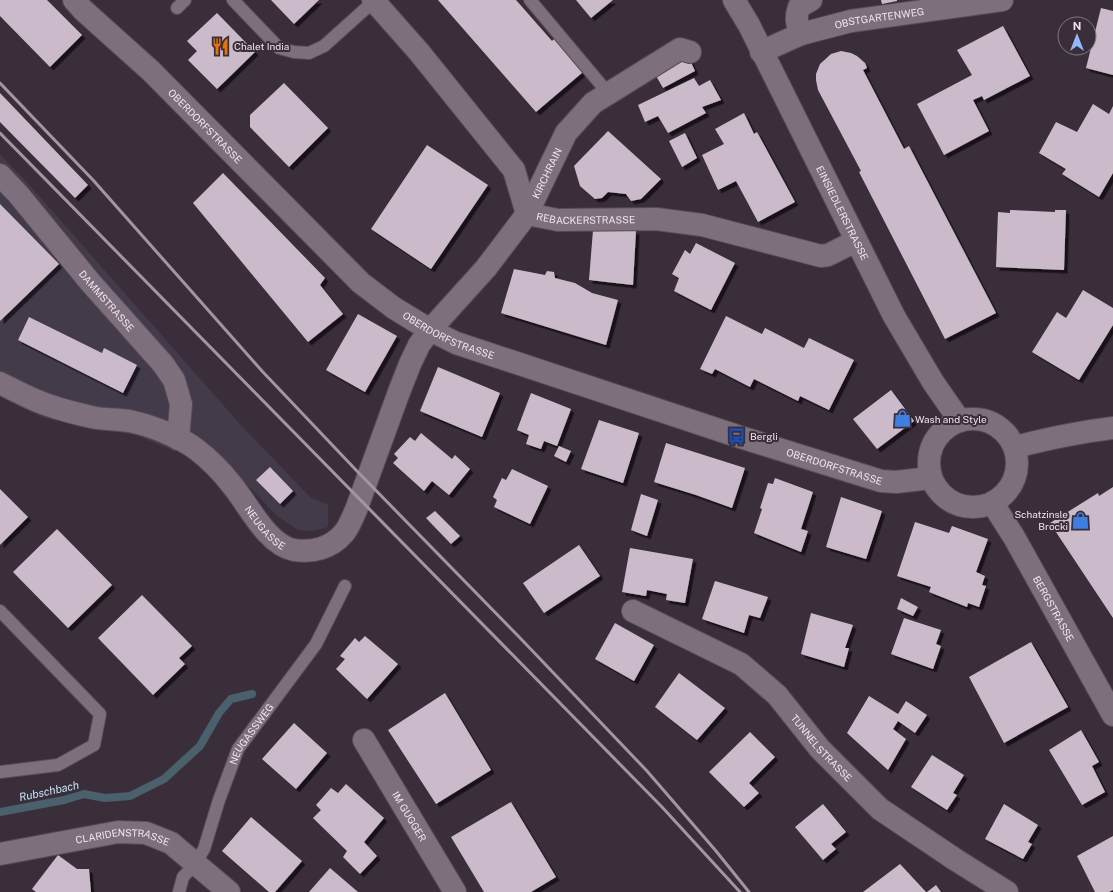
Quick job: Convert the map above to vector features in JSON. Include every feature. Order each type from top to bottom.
[{"type":"street","name":"OBERDORFSTRASSE","points":[[74,0],[150,71],[361,283],[394,308],[430,330],[456,343],[737,436],[881,481],[896,482],[931,478]]},
{"type":"street","name":"REBACKERSTRASSE","points":[[374,0],[419,52],[514,170],[527,214],[558,220],[656,218],[702,225],[821,256],[828,255],[856,241]]},
{"type":"street","name":"EINSIEDLERSTRASSE","points":[[734,0],[749,25],[761,52],[894,316],[933,382],[960,421]]},
{"type":"street","points":[[801,34],[796,22],[796,15],[799,7],[811,0]]},
{"type":"street","name":"OBSTGARTENWEG","points":[[761,52],[801,34],[851,21],[1002,0]]},
{"type":"street","name":"KIRCHRAIN","points":[[430,330],[486,268],[527,214],[566,133],[592,103],[680,49],[690,52]]},
{"type":"street","name":"DAMMSTRASSE","points":[[0,176],[18,194],[90,282],[162,364],[174,380],[181,404],[178,439]]},
{"type":"street","name":"NEUGASSE","points":[[0,383],[43,403],[88,417],[130,422],[162,431],[196,448],[233,485],[256,520],[272,537],[292,550],[304,551],[322,549],[332,544],[344,534],[350,522],[410,364],[419,345],[430,330]]},
{"type":"street","points":[[973,419],[986,421],[998,426],[1008,436],[1015,447],[1018,460],[1017,473],[1012,485],[1004,496],[993,504],[981,508],[968,508],[956,504],[945,498],[936,489],[931,478],[928,463],[931,449],[937,437],[947,427],[960,421],[973,419]]},
{"type":"street","points":[[1015,447],[1080,432],[1113,428]]},
{"type":"street","name":"BERGSTRASSE","points":[[993,504],[1014,536],[1113,715]]},
{"type":"street","name":"TUNNELSTRASSE","points":[[633,610],[741,664],[777,695],[820,749],[880,809],[1007,892]]},
{"type":"street","name":"IM GUGGER","points":[[364,740],[455,892]]},
{"type":"street","name":"CLARIDENSTRASSE","points":[[0,854],[118,832],[146,833],[171,843],[229,892]]},
{"type":"lane","points":[[233,0],[280,48],[294,52],[309,53],[324,46],[374,0]]},
{"type":"lane","points":[[530,0],[608,94]]},
{"type":"lane","name":"NEUGASSWEG","points":[[179,892],[183,877],[195,864],[204,849],[219,800],[238,749],[316,644],[345,586]]},
{"type":"lane","points":[[0,611],[100,714],[94,745],[58,765],[0,772]]},
{"type":"shaded area","points":[[0,154],[25,180],[239,423],[310,497],[328,505],[328,527],[313,531],[298,530],[276,515],[208,443],[174,451],[136,435],[43,418],[0,396]]},
{"type":"building","points":[[0,0],[47,0],[82,35],[50,67],[0,16]]},
{"type":"building","points":[[271,0],[319,0],[294,24]]},
{"type":"building","points":[[438,0],[516,0],[552,41],[554,39],[583,72],[536,112]]},
{"type":"building","points":[[576,0],[613,0],[591,18]]},
{"type":"building","points":[[881,0],[897,0],[897,1],[882,4]]},
{"type":"building","points":[[1101,8],[1113,11],[1113,75],[1086,68],[1089,56],[1097,56],[1097,24]]},
{"type":"building","name":"Chalet India","points":[[217,13],[255,52],[217,89],[188,60],[197,51],[187,41]]},
{"type":"building","points":[[1003,26],[1030,76],[984,100],[982,96],[973,100],[989,131],[944,155],[917,104],[972,75],[957,50]]},
{"type":"building","points":[[841,51],[857,56],[865,63],[867,68],[863,70],[904,149],[909,146],[996,313],[945,339],[859,172],[861,171],[818,90],[816,74],[820,64],[831,54]]},
{"type":"building","points":[[688,56],[695,71],[663,88],[655,74]]},
{"type":"building","points":[[694,78],[699,86],[710,80],[721,100],[702,107],[706,113],[668,133],[658,116],[645,122],[638,105]]},
{"type":"building","points":[[284,83],[328,128],[289,167],[250,127],[250,115]]},
{"type":"building","points":[[0,93],[88,185],[75,198],[0,122]]},
{"type":"building","points":[[1093,104],[1109,114],[1113,106],[1113,173],[1099,197],[1062,174],[1066,169],[1039,153],[1056,122],[1077,132]]},
{"type":"building","points":[[744,113],[754,134],[757,132],[795,202],[758,222],[736,181],[718,190],[702,155],[724,144],[715,129]]},
{"type":"building","points":[[608,131],[661,179],[641,199],[631,201],[626,194],[608,192],[602,198],[595,199],[580,186],[574,166]]},
{"type":"building","points":[[685,133],[697,158],[682,167],[669,141]]},
{"type":"building","points":[[427,145],[488,185],[431,269],[371,229]]},
{"type":"building","points":[[223,173],[325,278],[320,285],[343,314],[308,342],[193,203]]},
{"type":"building","points":[[0,204],[59,264],[0,321]]},
{"type":"building","points":[[1010,210],[1055,212],[1055,210],[1066,210],[1064,270],[996,267],[998,212],[1010,213]]},
{"type":"building","points":[[593,230],[636,231],[633,285],[589,280]]},
{"type":"building","points":[[696,243],[735,263],[711,310],[674,291],[679,278],[672,274],[685,250],[690,254]]},
{"type":"building","points":[[514,269],[545,275],[547,271],[554,272],[555,278],[575,283],[592,293],[618,300],[606,345],[501,313]]},
{"type":"building","points":[[1083,290],[1113,308],[1113,325],[1079,380],[1032,352],[1057,312],[1066,318]]},
{"type":"building","points":[[358,314],[397,336],[365,392],[326,370]]},
{"type":"building","points":[[726,316],[762,334],[765,328],[804,348],[809,338],[854,360],[829,410],[800,396],[798,401],[754,379],[750,387],[715,369],[712,374],[700,369]]},
{"type":"building","points":[[29,317],[102,353],[104,348],[137,365],[123,393],[18,340]]},
{"type":"building","points":[[438,367],[500,393],[482,437],[420,411]]},
{"type":"building","points":[[891,390],[914,421],[877,449],[853,419]]},
{"type":"building","points":[[531,393],[571,409],[557,446],[544,441],[541,449],[526,444],[529,435],[517,430]]},
{"type":"building","points":[[599,420],[639,433],[623,483],[581,469]]},
{"type":"building","points":[[421,433],[452,459],[455,455],[470,469],[449,495],[432,481],[424,491],[393,463],[398,458],[394,454],[410,437],[415,441]]},
{"type":"building","points":[[666,443],[745,468],[732,508],[654,482]]},
{"type":"building","points":[[559,446],[571,451],[566,462],[554,456]]},
{"type":"building","points":[[270,467],[293,491],[280,504],[256,480]]},
{"type":"building","points":[[512,469],[548,486],[530,524],[494,507],[497,500],[493,497],[502,478],[506,480]]},
{"type":"building","points":[[775,478],[813,492],[801,529],[808,531],[801,552],[754,533],[762,509],[760,508],[768,483],[773,484]]},
{"type":"building","points":[[1113,487],[1113,618],[1050,523],[1098,493],[1099,496]]},
{"type":"building","points":[[0,489],[28,517],[0,545]]},
{"type":"building","points":[[641,494],[658,500],[647,536],[631,530]]},
{"type":"building","points":[[841,497],[882,511],[866,559],[826,547]]},
{"type":"building","points":[[435,511],[460,536],[451,544],[426,518]]},
{"type":"building","points":[[915,522],[949,533],[952,526],[988,539],[976,572],[985,576],[982,585],[986,586],[979,607],[968,603],[967,607],[929,592],[931,587],[897,576]]},
{"type":"building","points":[[57,529],[112,585],[68,628],[13,572]]},
{"type":"building","points":[[579,545],[600,576],[544,613],[523,583]]},
{"type":"building","points":[[630,548],[693,559],[685,603],[666,600],[667,594],[647,590],[646,596],[622,592]]},
{"type":"building","points":[[715,581],[768,597],[760,618],[749,615],[744,633],[702,619]]},
{"type":"building","points":[[142,595],[192,646],[179,658],[185,664],[153,695],[98,638]]},
{"type":"building","points":[[901,598],[918,607],[913,616],[897,609]]},
{"type":"building","points":[[811,613],[853,625],[845,648],[849,648],[844,667],[801,654]]},
{"type":"building","points":[[904,618],[941,630],[936,644],[941,646],[933,669],[891,654]]},
{"type":"building","points":[[615,623],[654,645],[634,681],[595,659]]},
{"type":"building","points":[[365,636],[398,664],[367,699],[336,669],[345,659],[340,656],[355,638],[359,642]]},
{"type":"building","points":[[1031,642],[1068,707],[1004,743],[969,677]]},
{"type":"building","points":[[679,673],[725,708],[697,740],[655,707]]},
{"type":"building","points":[[445,693],[491,770],[436,804],[388,730]]},
{"type":"building","points":[[869,696],[898,714],[906,701],[927,715],[915,733],[898,721],[893,729],[906,739],[888,770],[847,733]]},
{"type":"building","points":[[294,723],[327,753],[296,789],[262,759]]},
{"type":"building","points":[[1081,730],[1099,762],[1092,766],[1105,792],[1082,805],[1049,750]]},
{"type":"building","points":[[750,732],[775,757],[749,783],[759,793],[744,807],[709,772]]},
{"type":"building","points":[[932,755],[964,775],[953,793],[957,795],[947,810],[911,787]]},
{"type":"building","points":[[346,784],[384,818],[364,842],[377,856],[360,874],[343,857],[347,851],[313,818],[321,810],[316,805],[331,788],[338,793]]},
{"type":"building","points":[[511,802],[556,877],[531,892],[484,892],[451,837]]},
{"type":"building","points":[[823,804],[846,832],[831,844],[836,849],[823,860],[795,827]]},
{"type":"building","points":[[1004,804],[1038,825],[1028,842],[1032,844],[1023,859],[985,839]]},
{"type":"building","points":[[251,817],[302,861],[275,892],[269,892],[222,851]]},
{"type":"building","points":[[1113,836],[1113,890],[1109,892],[1095,892],[1077,856]]},
{"type":"building","points":[[58,855],[77,869],[89,869],[91,892],[36,892],[32,889]]},
{"type":"building","points":[[900,864],[926,892],[863,892]]},
{"type":"building","points":[[330,868],[358,892],[309,892]]},
{"type":"building","points":[[936,885],[941,892],[927,892]]},
{"type":"waterway","name":"Rubschbach","points":[[0,812],[64,800],[84,794],[105,798],[130,796],[164,779],[200,746],[219,713],[231,699],[252,694]]},
{"type":"railway","points":[[0,83],[93,180],[262,371],[647,771],[749,892]]},
{"type":"railway","points":[[0,133],[662,807],[740,892]]},
{"type":"place","name":"Chalet India","points":[[221,46]]},
{"type":"place","name":"Wash and Style","points":[[902,419]]},
{"type":"place","name":"Bergli","points":[[737,436]]},
{"type":"place","name":"Schatzinsle Brocki","points":[[1081,520]]}]
